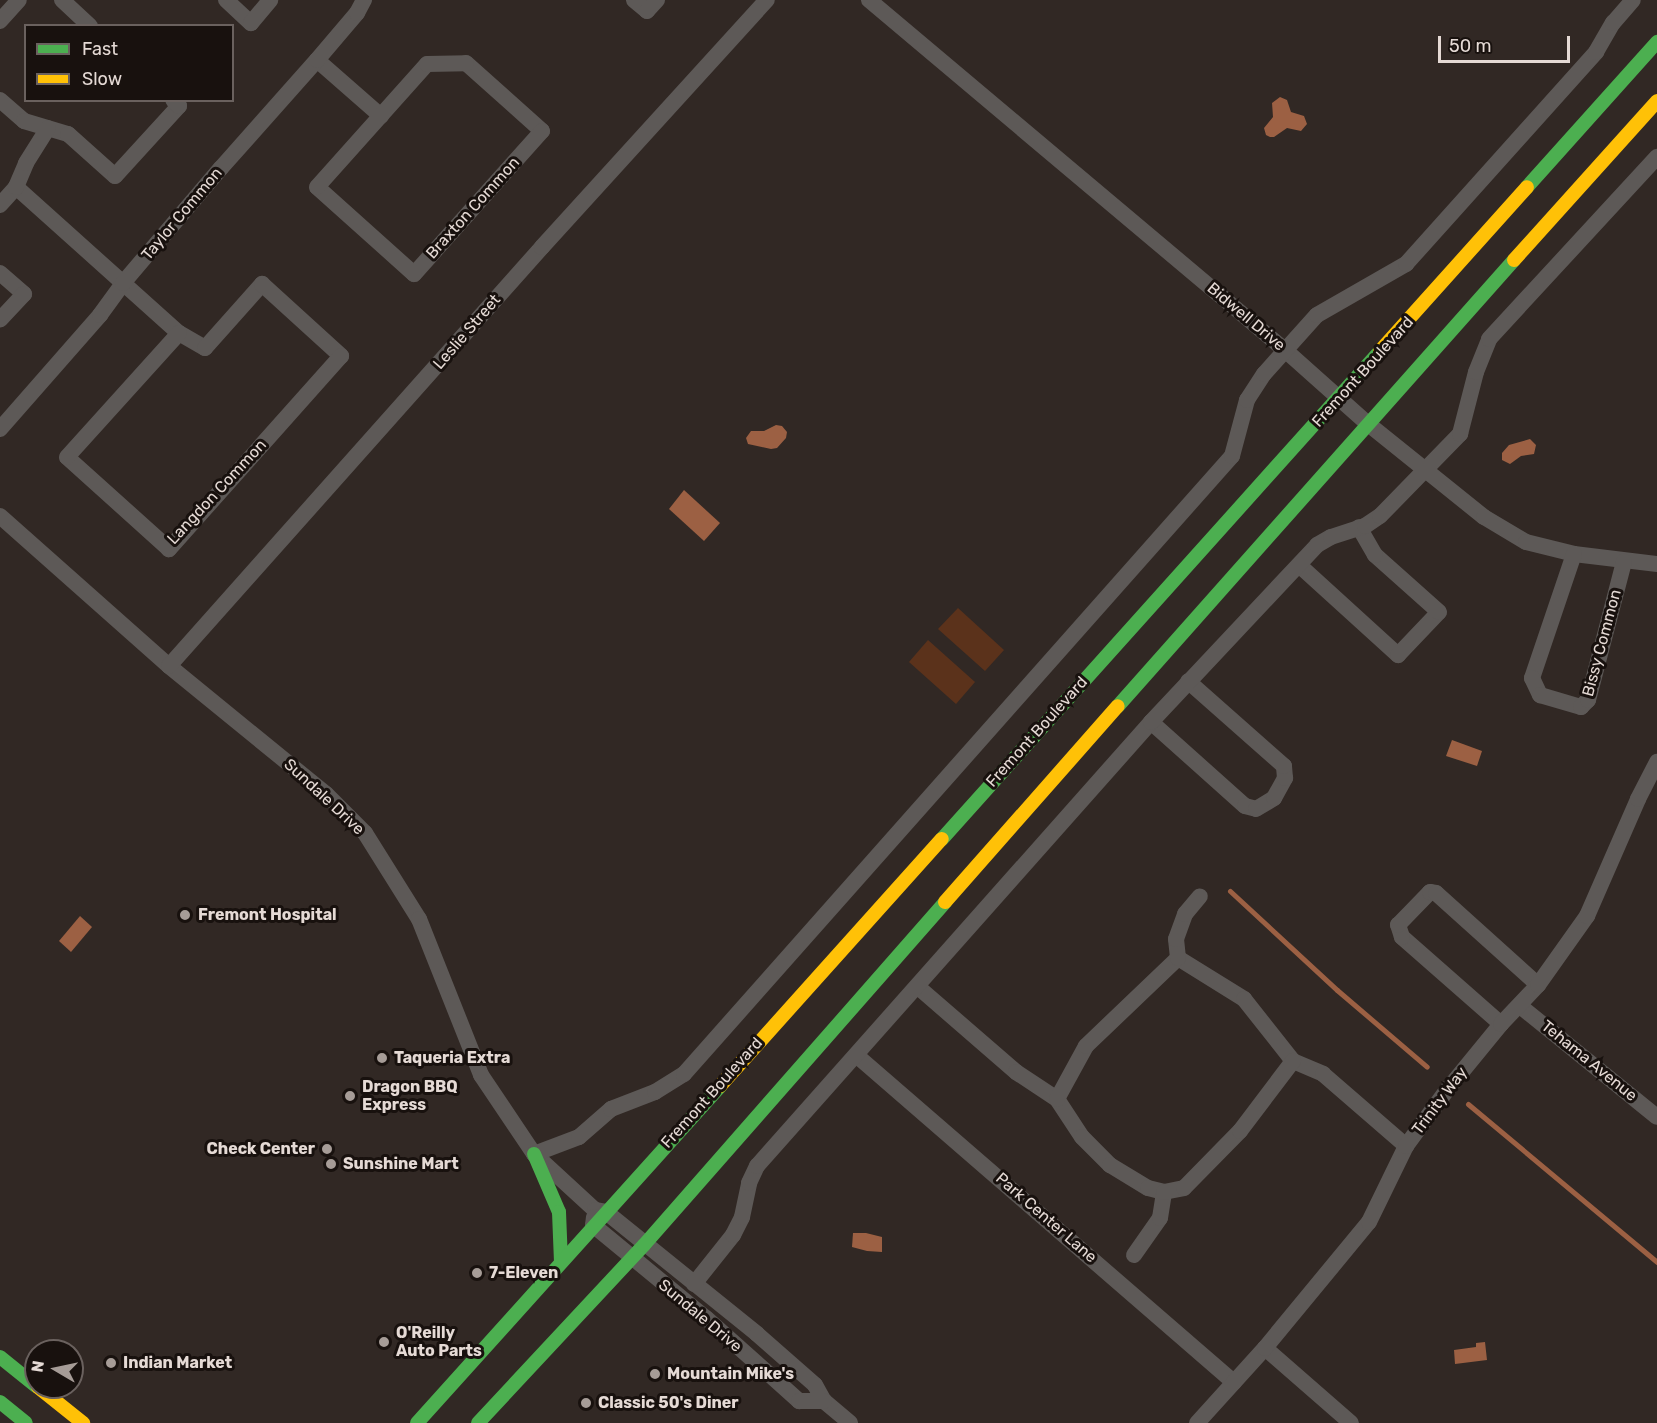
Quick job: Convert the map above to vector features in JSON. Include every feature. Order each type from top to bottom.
[{"type":"main road","name":"Fremont Boulevard","points":[[417,1423],[598,1216],[1339,398],[1657,42]]},
{"type":"main road","points":[[478,1423],[644,1245],[1367,423],[1657,101]]},
{"type":"main road","points":[[534,1154],[559,1212],[561,1261]]},
{"type":"main road","points":[[0,1357],[24,1376]]},
{"type":"main road","points":[[53,1399],[83,1423]]},
{"type":"main road","points":[[0,1402],[26,1423]]},
{"type":"street","points":[[0,21],[19,0]]},
{"type":"street","points":[[62,0],[88,24]]},
{"type":"street","points":[[226,0],[251,22],[270,0]]},
{"type":"street","name":"Taylor Common","points":[[0,429],[100,315],[123,283],[357,14],[364,0]]},
{"type":"street","points":[[634,0],[647,11],[657,0]]},
{"type":"street","name":"Leslie Street","points":[[170,666],[542,247],[767,0]]},
{"type":"street","name":"Bidwell Drive","points":[[869,0],[1285,350],[1367,423],[1484,517],[1526,542],[1574,555],[1657,564]]},
{"type":"street","name":"Fremont Boulevard","points":[[534,1154],[579,1137],[611,1109],[655,1092],[684,1074],[1232,456],[1247,400],[1285,350],[1317,315],[1406,264],[1581,69],[1599,48],[1613,23],[1633,0]]},
{"type":"street","points":[[317,60],[381,116]]},
{"type":"street","name":"Braxton Common","points":[[466,63],[542,131],[414,274],[317,187],[381,116],[427,64],[466,63]]},
{"type":"street","points":[[0,100],[24,121],[68,134],[115,176],[179,106],[175,102]]},
{"type":"street","points":[[0,205],[16,187],[26,163],[48,128]]},
{"type":"street","points":[[694,1284],[734,1235],[742,1217],[749,1183],[757,1166],[1151,722],[1317,545],[1380,516],[1460,434],[1476,372],[1489,339],[1657,157]]},
{"type":"street","points":[[16,187],[179,333]]},
{"type":"street","points":[[0,273],[24,294],[0,320]]},
{"type":"street","name":"Langdon Common","points":[[262,285],[341,356],[169,549],[67,457],[179,333],[205,348],[262,285]]},
{"type":"street","name":"Sundale Drive","points":[[0,516],[170,666],[326,794],[365,833],[419,919],[481,1075],[534,1154],[598,1216],[631,1258],[706,1318],[799,1401],[824,1401]]},
{"type":"street","points":[[1299,565],[1398,655],[1439,612],[1375,555],[1359,527]]},
{"type":"street","name":"Bissy Common","points":[[1574,555],[1532,678],[1540,696],[1581,707],[1588,700],[1624,562]]},
{"type":"street","points":[[1151,722],[1245,806],[1256,809],[1274,798],[1285,778],[1284,766],[1188,681]]},
{"type":"street","name":"Trinity Way","points":[[1197,1423],[1265,1348],[1369,1222],[1406,1146],[1447,1090],[1501,1024],[1521,1006],[1538,985],[1587,916],[1638,798],[1657,762]]},
{"type":"street","points":[[1501,1024],[1402,937],[1398,925],[1430,892],[1436,893],[1538,985]]},
{"type":"street","points":[[1178,958],[1176,939],[1185,914],[1200,896]]},
{"type":"street","points":[[1057,1099],[1086,1046],[1178,958]]},
{"type":"street","points":[[1178,958],[1244,999],[1293,1061],[1323,1074],[1406,1146]]},
{"type":"street","points":[[918,987],[1016,1072],[1057,1099],[1082,1137],[1110,1165],[1148,1188],[1164,1192],[1184,1188],[1200,1172],[1240,1131],[1293,1061]]},
{"type":"street","name":"Tehama Avenue","points":[[1521,1006],[1657,1117]]},
{"type":"street","name":"Park Center Lane","points":[[856,1055],[1234,1382]]},
{"type":"street","points":[[1134,1255],[1160,1218],[1164,1192]]},
{"type":"street","name":"Sundale Drive","points":[[598,1216],[644,1245],[694,1284],[815,1385],[824,1401],[850,1423]]},
{"type":"street","points":[[1265,1348],[1351,1423]]},
{"type":"shaded area","points":[[1280,97],[1287,100],[1291,112],[1304,116],[1307,124],[1301,131],[1287,128],[1274,137],[1270,137],[1266,135],[1264,128],[1273,117],[1272,103]]},
{"type":"shaded area","points":[[776,425],[782,426],[787,432],[786,438],[777,448],[771,449],[748,444],[746,438],[751,431],[764,431]]},
{"type":"shaded area","points":[[1530,439],[1536,445],[1534,454],[1521,456],[1510,464],[1502,460],[1502,453],[1509,445]]},
{"type":"shaded area","points":[[684,490],[720,523],[704,541],[669,509]]},
{"type":"shaded area","points":[[958,608],[1004,650],[985,671],[938,629]]},
{"type":"shaded area","points":[[928,640],[975,682],[956,704],[909,662]]},
{"type":"shaded area","points":[[1452,740],[1482,751],[1477,766],[1446,756]]},
{"type":"shaded area","points":[[80,916],[92,927],[71,952],[59,941]]},
{"type":"shaded area","points":[[853,1233],[882,1237],[882,1252],[852,1247]]},
{"type":"shaded area","points":[[1485,1342],[1487,1360],[1455,1364],[1454,1350],[1476,1347],[1476,1343]]},
{"type":"waterway","points":[[1230,891],[1337,990],[1427,1067]]},
{"type":"waterway","points":[[1468,1104],[1657,1262]]},
{"type":"traffic: fast","points":[[1527,187],[1657,42]]},
{"type":"traffic: fast","points":[[1118,706],[1514,260]]},
{"type":"traffic: fast","points":[[942,839],[1380,351]]},
{"type":"traffic: fast","points":[[478,1423],[644,1245],[945,902]]},
{"type":"traffic: fast","points":[[417,1423],[720,1086]]},
{"type":"traffic: fast","points":[[534,1154],[559,1212],[561,1261]]},
{"type":"traffic: fast","points":[[0,1357],[24,1376]]},
{"type":"traffic: fast","points":[[0,1402],[26,1423]]},
{"type":"traffic: slow","points":[[1514,260],[1657,101]]},
{"type":"traffic: slow","points":[[1380,351],[1527,187]]},
{"type":"traffic: slow","points":[[945,902],[1118,706]]},
{"type":"traffic: slow","points":[[720,1086],[942,839]]},
{"type":"traffic: slow","points":[[53,1399],[83,1423]]},
{"type":"place","name":"Fremont Hospital","points":[[185,915]]},
{"type":"place","name":"Taqueria Extra","points":[[382,1058]]},
{"type":"place","name":"Dragon BBQ Express","points":[[350,1096]]},
{"type":"place","name":"Check Center","points":[[327,1149]]},
{"type":"place","name":"Sunshine Mart","points":[[331,1164]]},
{"type":"place","name":"7-Eleven","points":[[477,1273]]},
{"type":"place","name":"O'Reilly Auto Parts","points":[[384,1342]]},
{"type":"place","name":"Indian Market","points":[[111,1363]]},
{"type":"place","name":"Mountain Mike's","points":[[655,1374]]},
{"type":"place","name":"Classic 50's Diner","points":[[586,1403]]}]
